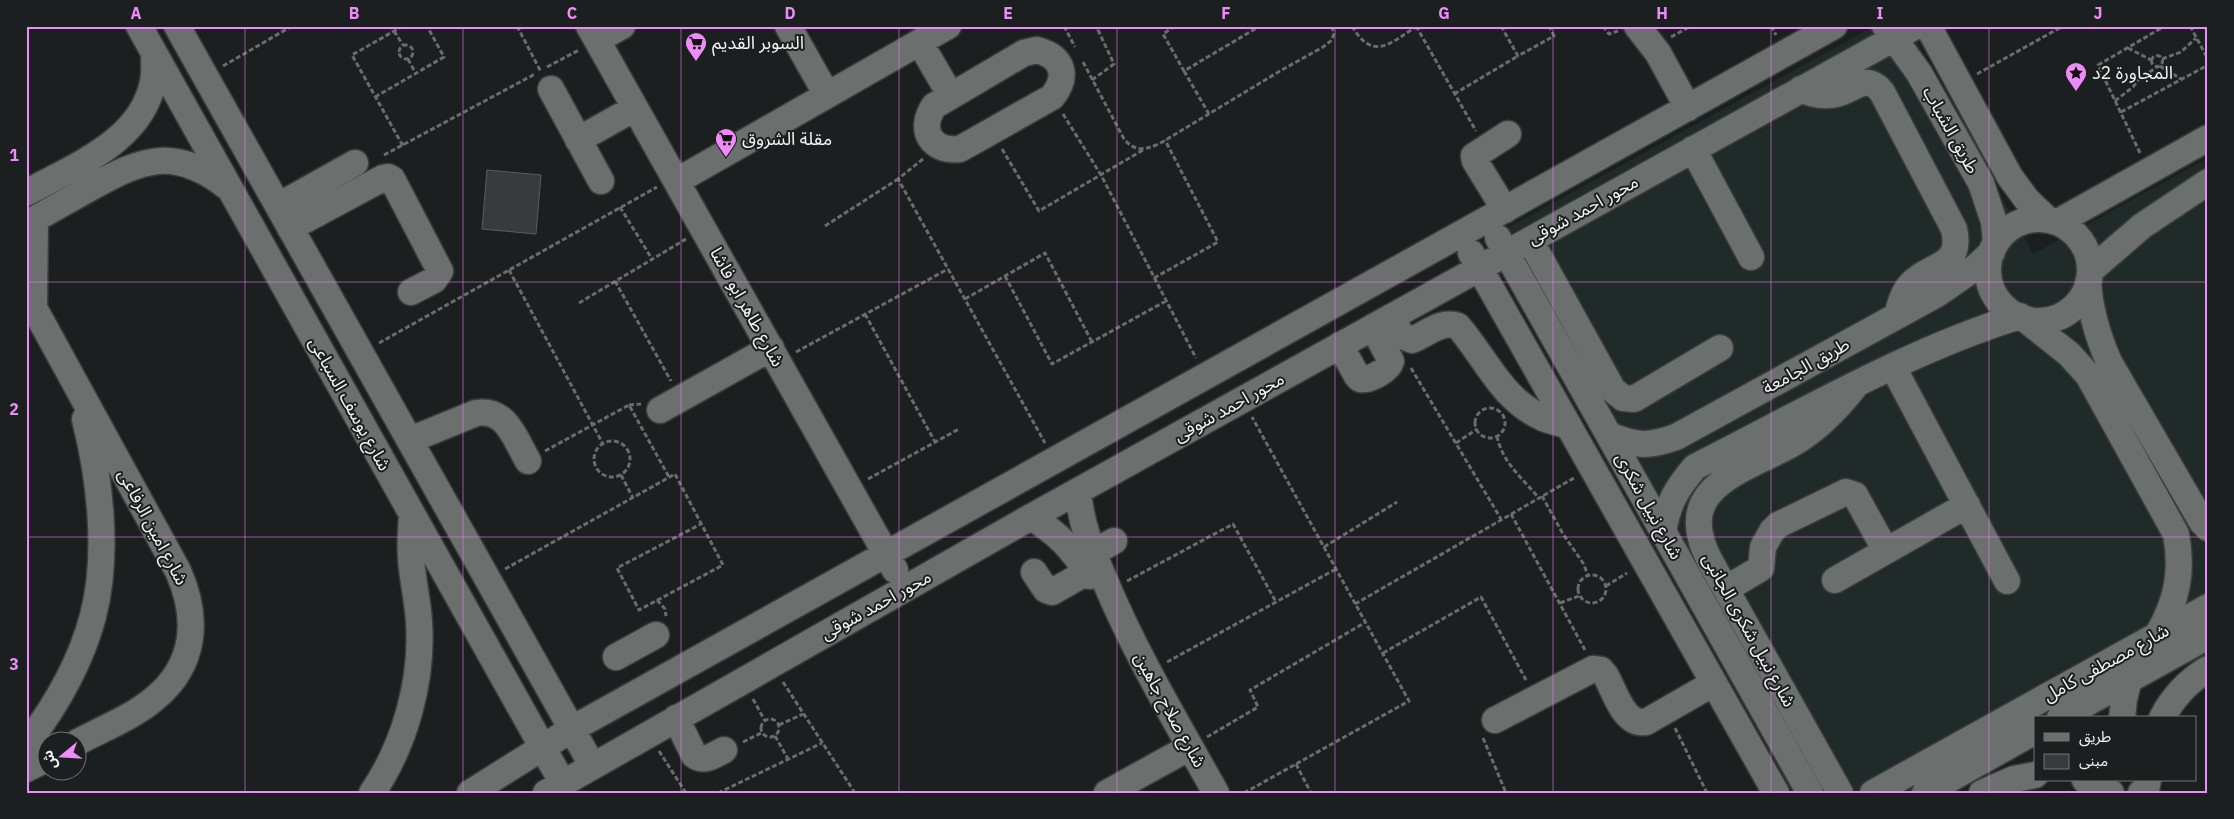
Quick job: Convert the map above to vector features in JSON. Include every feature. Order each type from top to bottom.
[{"type":"street","name":"شارع يوسف السباعى","points":[[138,26],[542,747],[554,788]]},
{"type":"street","name":"شارع يوسف السباعى","points":[[177,26],[592,765]]},
{"type":"street","points":[[593,33],[622,26]]},
{"type":"street","points":[[788,26],[827,95]]},
{"type":"street","points":[[675,179],[948,26]]},
{"type":"street","points":[[470,793],[572,729],[1834,26]]},
{"type":"street","name":"محور احمد شوقى","points":[[554,788],[1031,517],[1801,90],[1889,32],[1916,26]]},
{"type":"street","name":"طريق الشباب","points":[[1928,26],[2010,177],[2027,200],[2053,221]]},
{"type":"street","points":[[1629,28],[1658,54],[1688,108]]},
{"type":"street","name":"طريق الشباب","points":[[1889,32],[1919,73],[1981,183],[1994,222],[1994,247]]},
{"type":"street","name":"شارع طاهر ابو فاشا","points":[[593,33],[905,588]]},
{"type":"street","points":[[920,43],[951,96]]},
{"type":"street","points":[[1036,50],[1049,53],[1058,62],[1062,74],[1060,87],[1052,97],[960,149],[949,150],[938,146],[930,138],[926,127],[928,116],[934,106],[951,96],[1024,53],[1036,50]]},
{"type":"street","points":[[26,193],[110,146],[128,130],[144,108],[153,82],[154,55]]},
{"type":"street","points":[[546,80],[601,180]]},
{"type":"street","points":[[1801,90],[1814,95],[1826,96],[1838,94],[1858,84],[1867,82],[1876,85],[1882,92],[1954,229],[1955,250],[1949,259],[1912,283],[1900,304],[1898,316]]},
{"type":"street","points":[[578,140],[635,108]]},
{"type":"street","points":[[128,130],[138,134],[145,142],[149,151],[149,161]]},
{"type":"street","points":[[1485,147],[1508,134]]},
{"type":"street","points":[[2053,221],[2208,138]]},
{"type":"street","name":"شارع نبيل شكرى","points":[[1485,147],[1474,156],[1496,215],[1506,253],[1810,793]]},
{"type":"street","points":[[1693,149],[1751,257]]},
{"type":"street","points":[[31,221],[123,170],[149,161],[178,161],[206,171],[235,198],[273,198],[355,163]]},
{"type":"street","points":[[290,228],[383,178],[388,177],[392,179],[440,270],[434,280],[411,292]]},
{"type":"street","points":[[1663,532],[1668,508],[1679,486],[1695,467],[1856,385],[1960,337],[2023,318],[2038,321],[2062,316],[2081,300],[2089,276],[2142,226],[2208,182]]},
{"type":"street","points":[[2158,634],[2169,615],[2176,595],[2180,574],[2180,553],[2176,534],[2088,375],[2069,354],[2023,318],[2009,311],[2000,302],[1993,290],[1989,278],[1989,265],[1994,247],[2006,231],[2019,223],[2033,219],[2053,221],[2077,236],[2084,246],[2088,257],[2089,296],[2099,341],[2108,362],[2202,522],[2208,528]]},
{"type":"street","name":"شارع امين الرفاعى","points":[[31,221],[30,306],[76,385],[178,571],[188,593],[192,616],[190,640],[183,663],[171,683],[154,700],[88,736]]},
{"type":"street","name":"شارع نبيل شكرى","points":[[1461,235],[1776,793]]},
{"type":"street","points":[[1530,240],[1617,395],[1628,400],[1634,399],[1720,348]]},
{"type":"street","name":"طريق الجامعة","points":[[1609,436],[1630,444],[1654,445],[1676,437],[1898,316],[1957,281],[1994,247]]},
{"type":"street","points":[[1340,345],[1360,379],[1368,378],[1387,368],[1391,361],[1382,322]]},
{"type":"street","points":[[1382,322],[1406,339],[1417,338],[1443,324],[1451,323],[1458,326],[1501,387],[1520,405],[1543,418],[1569,426]]},
{"type":"street","points":[[671,405],[774,355]]},
{"type":"street","points":[[1893,368],[2008,580]]},
{"type":"street","points":[[1550,393],[1576,377]]},
{"type":"street","points":[[26,745],[65,686],[82,646],[93,616],[100,570],[100,506],[92,446],[76,385]]},
{"type":"street","name":"شارع نبيل شكرى الجانبى","points":[[1840,793],[1702,546],[1699,529],[1701,512],[1708,496],[1719,483],[1733,473],[1792,444],[1807,434],[1834,412],[1856,385]]},
{"type":"street","points":[[410,440],[476,413],[486,412],[496,414],[504,420],[528,461]]},
{"type":"street","points":[[1676,437],[1677,455],[1681,461],[1695,467]]},
{"type":"street","name":"شارع صلاح جاهين","points":[[1078,491],[1080,517],[1098,555],[1124,626]]},
{"type":"street","points":[[1726,589],[1761,568],[1763,547],[1772,531],[1778,525],[1846,492],[1855,495],[1886,551]]},
{"type":"street","points":[[1835,580],[1967,504]]},
{"type":"street","points":[[372,793],[397,745],[411,705],[418,664],[420,623],[411,559],[412,515]]},
{"type":"street","name":"شارع صلاح جاهين","points":[[1031,517],[1053,531],[1072,550],[1098,555]]},
{"type":"street","points":[[2180,553],[2208,538]]},
{"type":"street","points":[[1034,572],[1046,590],[1052,592],[1098,555]]},
{"type":"street","name":"شارع صلاح جاهين","points":[[1098,555],[1109,591],[1124,626],[1216,793]]},
{"type":"street","name":"شارع مصطفى كامل","points":[[1925,793],[1966,755],[2158,634],[2208,607]]},
{"type":"street","name":"شارع مصطفى كامل","points":[[2064,716],[2208,636]]},
{"type":"street","points":[[616,657],[647,640],[659,681]]},
{"type":"street","points":[[1496,720],[1593,669],[1601,670],[1632,721],[1639,724],[1646,722],[1714,684]]},
{"type":"street","points":[[2163,716],[2180,691],[2195,676],[2208,670]]},
{"type":"street","points":[[2122,716],[2129,679]]},
{"type":"street","points":[[1775,730],[1798,717]]},
{"type":"street","points":[[676,718],[694,754],[698,758],[704,759],[724,750]]},
{"type":"street","name":"شارع مصطفى كامل","points":[[1873,793],[1966,755],[2034,731]]},
{"type":"street","points":[[1107,793],[1190,747]]},
{"type":"street","points":[[26,769],[38,763]]},
{"type":"street","points":[[1982,793],[2014,779],[2034,776]]},
{"type":"street","points":[[2089,782],[2111,793]]},
{"type":"street","points":[[2122,782],[2141,788]]},
{"type":"path","points":[[206,77],[292,26]]},
{"type":"path","points":[[403,26],[352,55],[403,146]]},
{"type":"path","points":[[375,97],[444,57],[427,26]]},
{"type":"path","points":[[517,26],[546,80]]},
{"type":"path","points":[[1064,26],[1076,49]]},
{"type":"path","points":[[1092,80],[1114,64],[1098,30],[1098,26]]},
{"type":"path","points":[[1175,26],[1163,34],[1209,114]]},
{"type":"path","points":[[1184,71],[1260,26]]},
{"type":"path","points":[[992,131],[1039,211],[1143,150],[1165,140],[1323,47],[1332,40],[1334,33],[1331,26]]},
{"type":"path","points":[[1352,26],[1364,42],[1373,48],[1383,48],[1416,27],[1485,147]]},
{"type":"path","points":[[1501,26],[1518,56]]},
{"type":"path","points":[[1454,94],[1554,36],[1548,26]]},
{"type":"path","points":[[1603,26],[1608,34],[1629,28]]},
{"type":"path","points":[[1959,84],[2063,26]]},
{"type":"path","points":[[2149,171],[2098,64],[2165,26]]},
{"type":"path","points":[[2190,26],[2208,59]]},
{"type":"path","points":[[394,31],[403,45]]},
{"type":"path","points":[[355,163],[379,157],[546,80],[593,33]]},
{"type":"path","points":[[2115,101],[2133,87],[2138,80],[2158,67],[2162,59],[2182,52],[2196,38]]},
{"type":"path","points":[[403,45],[410,45],[412,48],[413,54],[408,59]]},
{"type":"path","points":[[403,45],[399,50],[400,56],[408,59],[416,74]]},
{"type":"path","points":[[2128,48],[2181,79]]},
{"type":"path","points":[[2151,60],[2156,56],[2162,59]]},
{"type":"path","points":[[1080,57],[1124,139],[1131,147],[1143,150]]},
{"type":"path","points":[[2121,112],[2208,65]]},
{"type":"path","points":[[1052,97],[1101,175],[1206,377]]},
{"type":"path","points":[[1154,278],[1218,242],[1165,140]]},
{"type":"path","points":[[825,226],[898,179],[938,146]]},
{"type":"path","points":[[361,354],[620,207],[675,179]]},
{"type":"path","points":[[898,179],[1055,461]]},
{"type":"path","points":[[620,207],[652,259]]},
{"type":"path","points":[[579,303],[703,229]]},
{"type":"path","points":[[965,299],[1045,253],[1092,342]]},
{"type":"path","points":[[508,270],[603,444]]},
{"type":"path","points":[[774,355],[865,314],[948,270]]},
{"type":"path","points":[[1005,276],[1052,364],[1166,301]]},
{"type":"path","points":[[616,281],[671,405]]},
{"type":"path","points":[[865,314],[935,442]]},
{"type":"path","points":[[1391,361],[1398,360],[1410,367],[1501,519]]},
{"type":"path","points":[[1242,399],[1409,701],[1244,793]]},
{"type":"path","points":[[528,461],[629,404],[669,477]]},
{"type":"path","points":[[1490,408],[1495,409],[1504,416],[1505,422],[1497,436],[1485,436],[1477,428],[1476,423],[1480,412],[1490,408]]},
{"type":"path","points":[[850,489],[959,428]]},
{"type":"path","points":[[1456,443],[1477,428]]},
{"type":"path","points":[[1497,436],[1499,448],[1507,462],[1541,497],[1583,563],[1588,575]]},
{"type":"path","points":[[617,442],[628,450],[629,464],[621,475],[607,477],[596,468],[595,455],[603,444],[617,442]]},
{"type":"path","points":[[1356,604],[1592,467]]},
{"type":"path","points":[[487,579],[675,474],[702,524],[723,565],[639,610],[617,568],[702,524]]},
{"type":"path","points":[[621,475],[633,498]]},
{"type":"path","points":[[1324,547],[1397,502]]},
{"type":"path","points":[[1511,514],[1560,603],[1593,669]]},
{"type":"path","points":[[1109,591],[1234,524],[1276,602]]},
{"type":"path","points":[[1149,672],[1336,569]]},
{"type":"path","points":[[1588,575],[1597,575],[1604,581],[1607,591],[1605,596],[1597,603],[1592,604],[1582,600],[1579,596],[1578,586],[1580,581],[1588,575]]},
{"type":"path","points":[[1560,603],[1579,596]]},
{"type":"path","points":[[1383,653],[1481,597],[1536,698]]},
{"type":"path","points":[[1190,747],[1258,707],[1250,690],[1366,622]]},
{"type":"path","points":[[771,664],[855,793]]},
{"type":"path","points":[[1667,710],[1707,793]]},
{"type":"path","points":[[779,725],[803,714]]},
{"type":"path","points":[[775,736],[765,735],[762,726],[769,719],[779,725]]},
{"type":"path","points":[[1496,720],[1484,733],[1483,740],[1506,793]]},
{"type":"path","points":[[775,736],[779,725]]},
{"type":"path","points":[[648,734],[686,793]]},
{"type":"path","points":[[775,736],[789,759]]},
{"type":"path","points":[[718,793],[822,743]]},
{"type":"path","points":[[1296,764],[1311,793]]},
{"type":"shaded area","points":[[1874,26],[1908,26],[2033,254],[2208,158],[2208,625],[2047,716],[2034,716],[2034,723],[1909,793],[1793,793],[1484,241]]},
{"type":"building","points":[[487,170],[541,175],[536,234],[482,229]]},
{"type":"place","name":"السوبر القديم","points":[[696,62]]},
{"type":"place","name":"المجاورة 2د","points":[[2076,92]]},
{"type":"place","name":"مقلة الشروق","points":[[726,158]]}]
